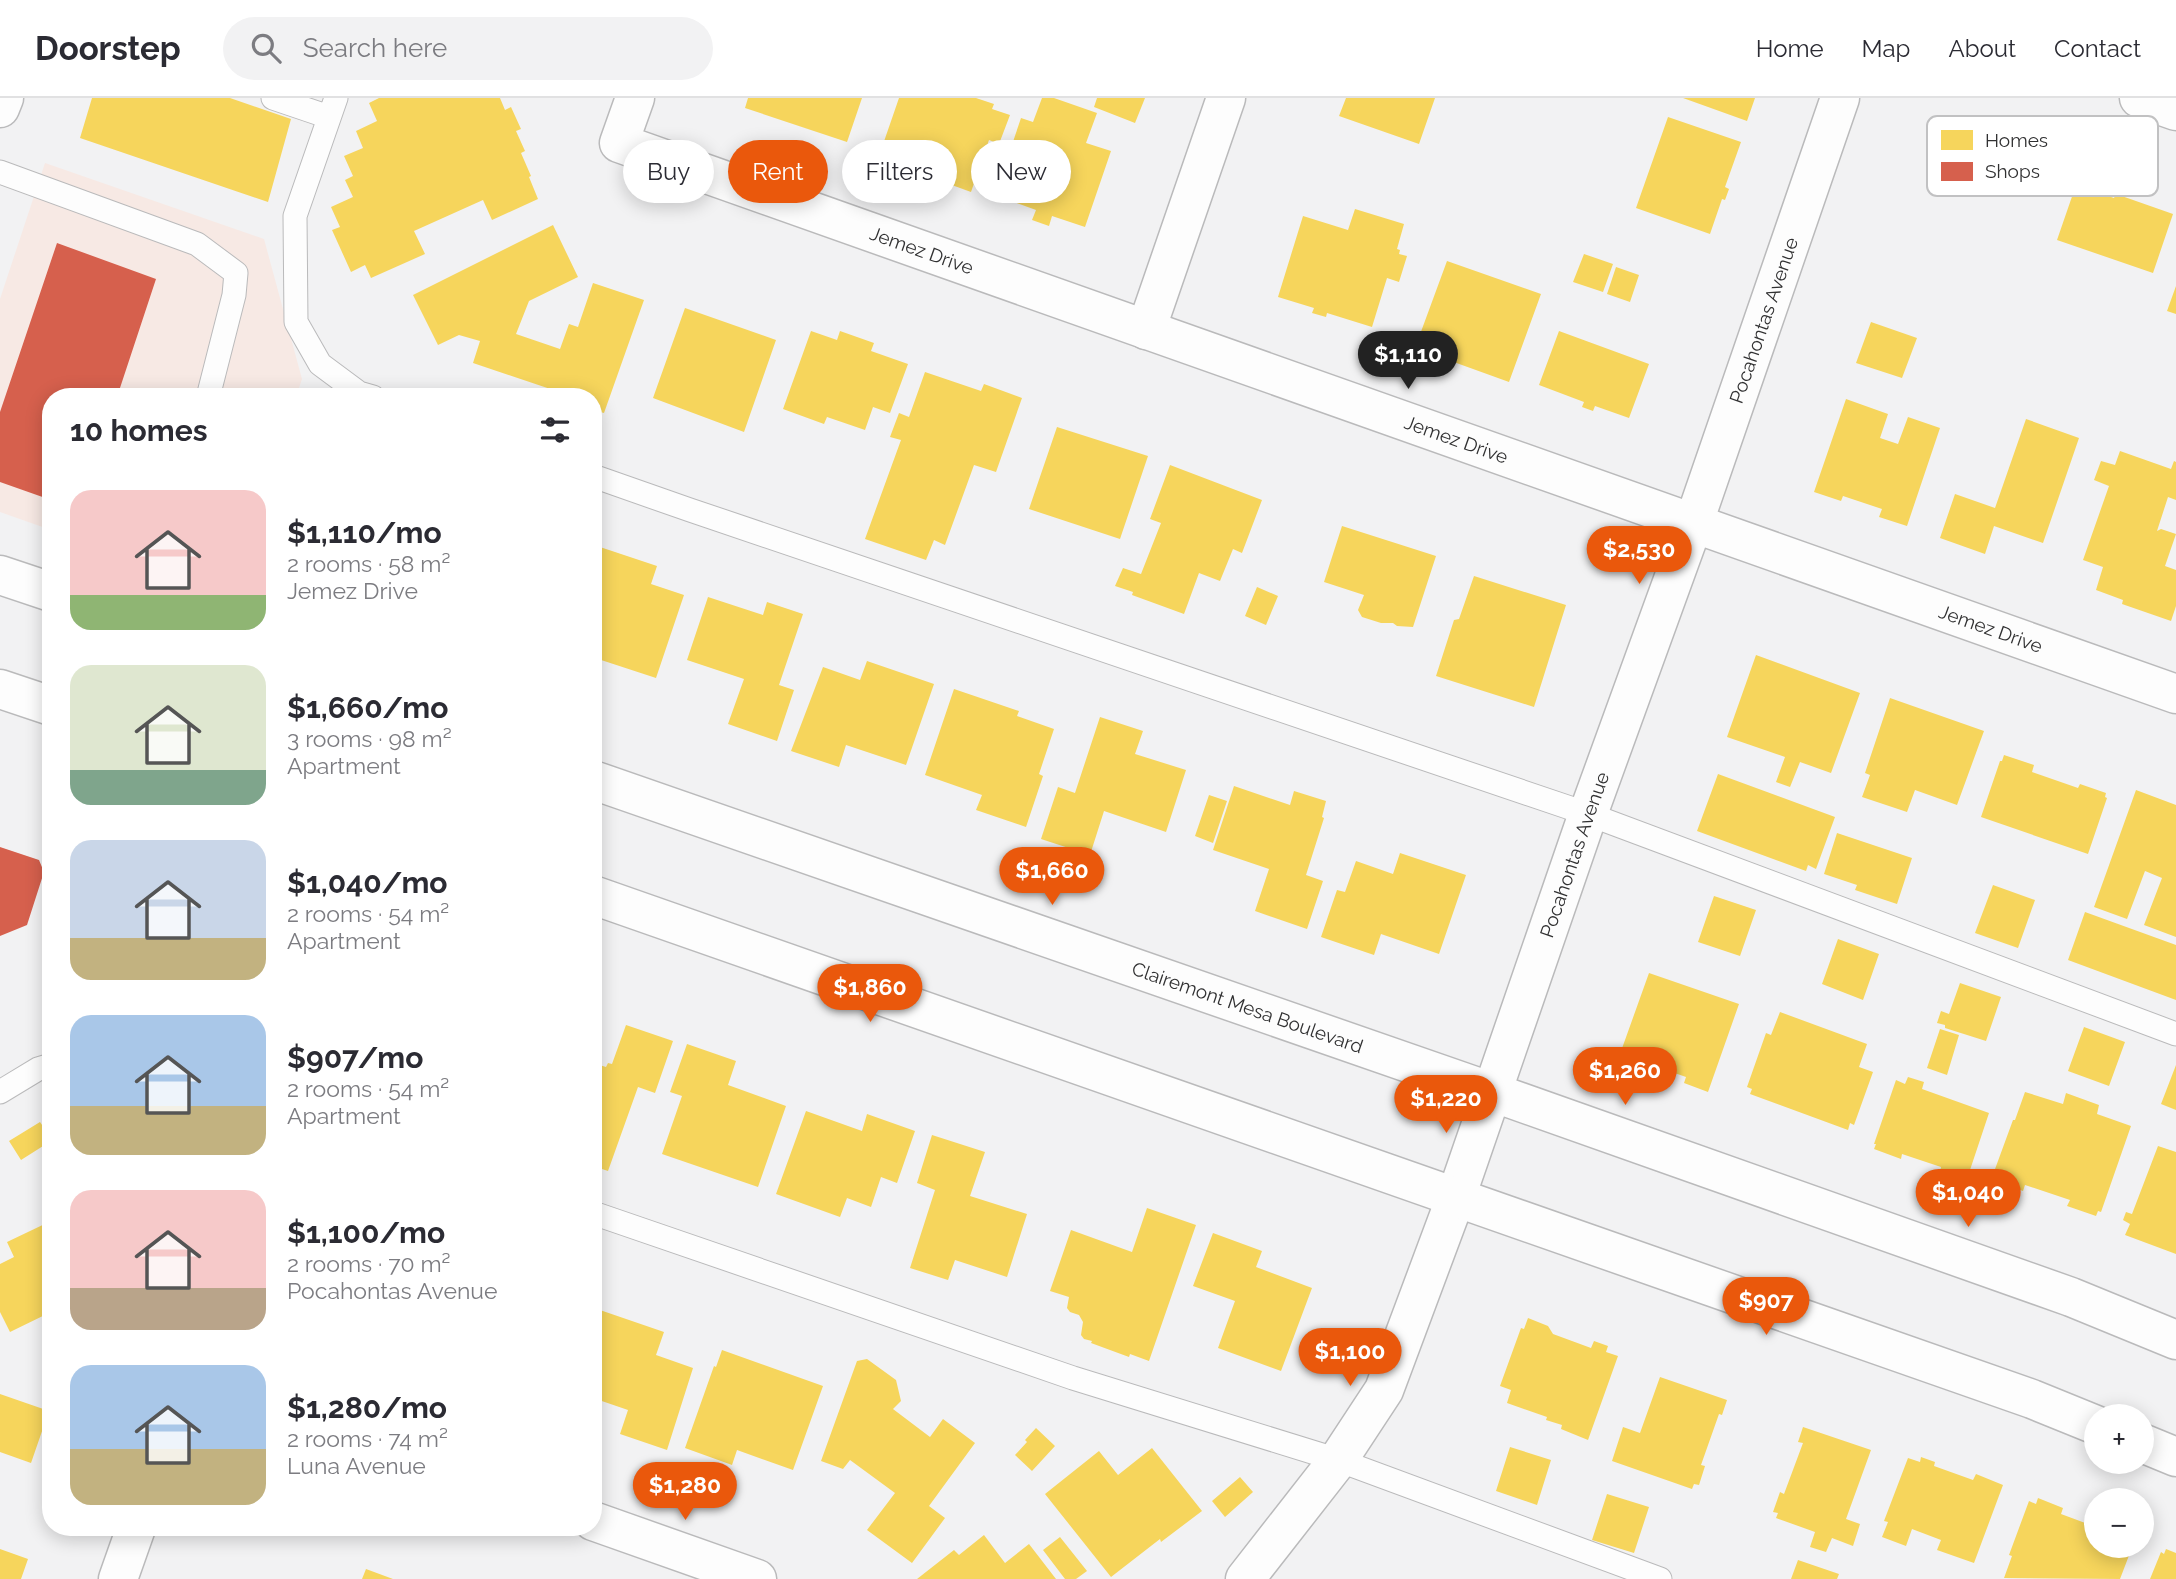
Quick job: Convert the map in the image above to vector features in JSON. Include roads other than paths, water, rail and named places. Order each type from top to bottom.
[{"type":"street","points":[[0,108],[4,98]]},
{"type":"street","name":"Jemez Drive","points":[[635,98],[619,143],[2176,694]]},
{"type":"street","points":[[1146,330],[1226,98]]},
{"type":"street","name":"Pocahontas Avenue","points":[[1245,1579],[1338,1460],[1384,1390],[1456,1197],[1840,98]]},
{"type":"street","points":[[2139,98],[2176,111]]},
{"type":"street","points":[[0,575],[42,589]]},
{"type":"street","points":[[0,689],[42,703]]},
{"type":"street","name":"Clairemont Mesa Boulevard","points":[[602,782],[2071,1297],[2176,1340]]},
{"type":"street","points":[[602,898],[2019,1394],[2084,1420]]},
{"type":"street","points":[[2154,1448],[2176,1457]]},
{"type":"street","points":[[602,1524],[757,1579]]},
{"type":"street","points":[[118,1579],[133,1536]]},
{"type":"lane","points":[[273,98],[333,108],[295,216],[296,322],[320,364],[352,388]]},
{"type":"lane","points":[[0,172],[197,244],[236,273],[234,295],[210,388]]},
{"type":"lane","points":[[602,479],[1588,814],[2176,1034]]},
{"type":"lane","points":[[0,1092],[42,1068]]},
{"type":"lane","points":[[602,1216],[1073,1378],[1338,1460],[1660,1579]]}]
